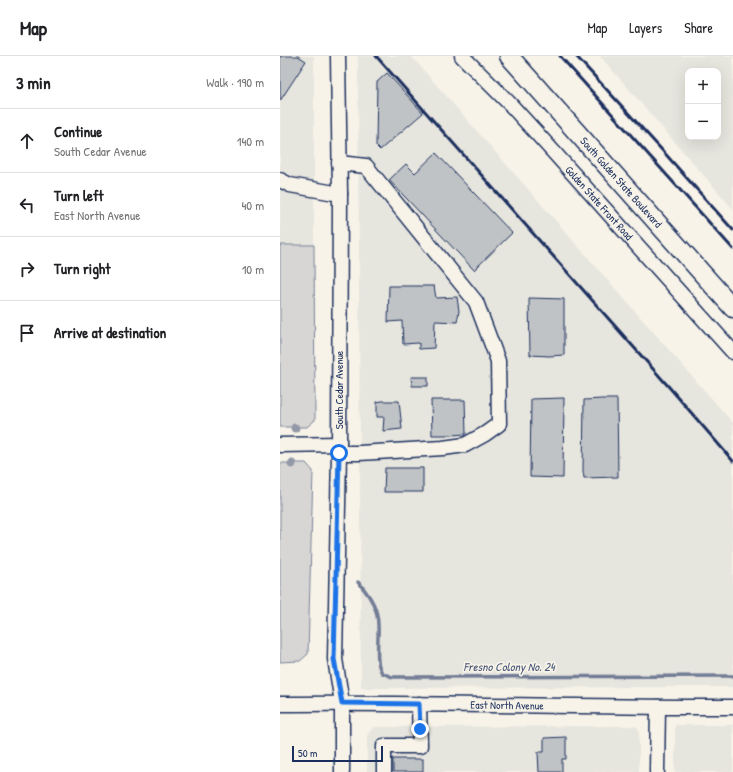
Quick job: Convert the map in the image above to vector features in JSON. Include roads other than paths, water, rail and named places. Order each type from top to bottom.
[{"type":"main road","name":"South Golden State Boulevard","points":[[509,56],[733,308]]},
{"type":"street","name":"South Cedar Avenue","points":[[338,56],[340,194],[339,449],[334,659],[342,703],[342,772]]},
{"type":"street","name":"Golden State Front Road","points":[[462,56],[541,138],[733,352]]},
{"type":"street","points":[[280,445],[339,449],[359,453],[444,448],[465,444],[485,434],[499,424],[498,361],[476,302],[366,166],[339,163]]},
{"type":"street","points":[[280,180],[290,185],[340,194]]},
{"type":"street","name":"East North Avenue","points":[[280,704],[342,703],[658,708],[733,707]]},
{"type":"street","points":[[384,772],[384,746],[420,746],[419,704]]},
{"type":"street","points":[[657,772],[658,708]]},
{"type":"waterway","name":"Fresno Colony No. 24","points":[[358,582],[369,596],[376,611],[378,623],[379,667],[382,673],[392,677],[733,676]]},
{"type":"railway","points":[[376,56],[733,461]]},
{"type":"railway","points":[[560,56],[733,249]]},
{"type":"railway","points":[[576,56],[733,230]]}]
